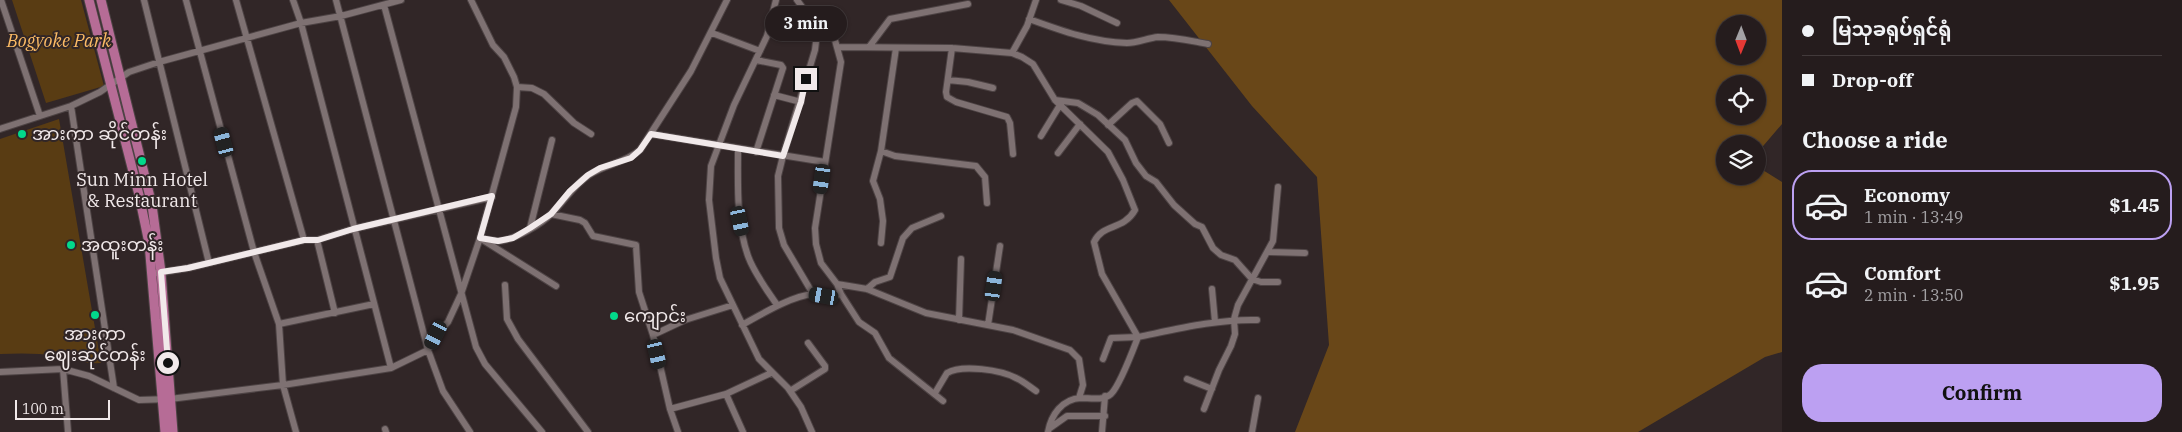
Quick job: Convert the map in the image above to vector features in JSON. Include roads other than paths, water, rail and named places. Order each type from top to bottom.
[{"type":"highway","points":[[89,0],[156,273]]},
{"type":"highway","points":[[101,0],[152,205],[167,399],[173,432]]},
{"type":"highway","points":[[165,432],[167,399]]},
{"type":"street","points":[[1,0],[40,116]]},
{"type":"street","points":[[144,0],[209,263]]},
{"type":"street","points":[[186,0],[254,252],[279,324],[283,385],[296,432]]},
{"type":"street","points":[[236,0],[304,240]]},
{"type":"street","points":[[293,0],[391,368]]},
{"type":"street","points":[[336,0],[428,350],[443,392],[470,432]]},
{"type":"street","points":[[0,129],[71,106],[92,97],[128,72],[159,62],[300,23],[341,16],[401,0]]},
{"type":"street","points":[[0,372],[62,369],[89,376],[139,400],[167,399],[283,385],[391,368],[428,350],[436,335],[448,322],[461,294],[480,238],[516,106],[517,87],[504,57],[492,45],[471,0]]},
{"type":"street","points":[[480,238],[498,241],[513,238],[551,214],[570,191],[588,175],[600,168],[631,158],[640,150],[691,71],[712,33],[727,0]]},
{"type":"street","points":[[776,0],[767,36],[734,105],[710,166],[709,200],[720,278],[759,359],[790,390],[801,407],[812,432]]},
{"type":"street","points":[[797,0],[811,19],[833,33],[841,62],[815,228],[816,244],[822,263],[838,284],[841,294],[859,322],[875,332],[889,358],[943,401]]},
{"type":"street","points":[[1012,52],[1029,19],[1036,0]]},
{"type":"street","points":[[1061,0],[1081,6],[1117,23]]},
{"type":"street","points":[[869,47],[890,19],[968,4]]},
{"type":"street","points":[[384,5],[477,351],[485,364],[542,432]]},
{"type":"street","points":[[1029,19],[1068,34],[1093,40],[1130,43],[1174,37],[1208,44]]},
{"type":"street","points":[[813,294],[784,245],[779,228],[778,176],[815,50],[818,25]]},
{"type":"street","points":[[712,33],[760,50]]},
{"type":"street","points":[[837,47],[952,48],[1012,52],[1033,64],[1055,100],[1108,152],[1133,204],[1135,210],[1131,218],[1124,223],[1100,232],[1094,242],[1102,274],[1138,337]]},
{"type":"street","points":[[880,242],[883,221],[880,199],[873,181],[881,151],[896,48]]},
{"type":"street","points":[[952,48],[946,92],[950,100],[1008,117],[1013,154]]},
{"type":"street","points":[[756,60],[781,65],[783,68],[756,152]]},
{"type":"street","points":[[948,80],[968,82],[993,88]]},
{"type":"street","points":[[517,87],[532,88],[544,94],[574,123],[591,134]]},
{"type":"street","points":[[774,95],[801,102]]},
{"type":"street","points":[[1055,100],[1078,103],[1098,115],[1125,140],[1136,163],[1146,176],[1156,182],[1174,205],[1195,224],[1202,227],[1213,248],[1221,255],[1235,260],[1252,279],[1261,282],[1278,282]]},
{"type":"street","points":[[1108,125],[1132,102],[1137,101],[1160,124],[1169,143]]},
{"type":"street","points":[[1041,136],[1060,105]]},
{"type":"street","points":[[71,106],[114,388]]},
{"type":"street","points":[[1058,153],[1080,124]]},
{"type":"street","points":[[651,134],[824,162]]},
{"type":"street","points":[[530,228],[552,140]]},
{"type":"street","points":[[738,149],[740,213],[748,256],[777,305]]},
{"type":"street","points":[[881,151],[895,156],[976,166],[985,177],[987,203]]},
{"type":"street","points":[[1204,409],[1235,334],[1234,319],[1238,305],[1273,241],[1278,187]]},
{"type":"street","points":[[156,273],[209,263],[304,240],[318,240],[353,229],[492,196]]},
{"type":"street","points":[[551,214],[580,220],[585,223],[593,236],[636,245],[639,292],[653,335],[670,409],[678,432]]},
{"type":"street","points":[[867,289],[875,282],[890,277],[903,238],[912,228],[941,216]]},
{"type":"street","points":[[480,238],[556,286]]},
{"type":"street","points":[[318,240],[334,313]]},
{"type":"street","points":[[988,325],[1000,246]]},
{"type":"street","points":[[1268,252],[1305,253]]},
{"type":"street","points":[[959,320],[961,259]]},
{"type":"street","points":[[838,284],[867,289],[926,313],[1013,330],[1070,350],[1079,359],[1084,385],[1079,398]]},
{"type":"street","points":[[505,285],[507,319],[518,339],[588,432]]},
{"type":"street","points":[[1212,289],[1214,322]]},
{"type":"street","points":[[742,325],[777,305],[813,294],[824,296],[841,294]]},
{"type":"street","points":[[279,324],[374,304]]},
{"type":"street","points":[[653,335],[685,320],[732,305]]},
{"type":"street","points":[[1103,359],[1111,338],[1122,336],[1138,337],[1234,319],[1257,320]]},
{"type":"street","points":[[1049,430],[1061,405],[1079,398],[1098,399],[1110,394],[1122,375],[1138,337]]},
{"type":"street","points":[[790,390],[825,369],[825,366],[808,343]]},
{"type":"street","points":[[62,369],[68,432]]},
{"type":"street","points":[[935,393],[947,373],[961,369],[984,370],[1015,377],[1036,391]]},
{"type":"street","points":[[670,409],[726,394],[771,373]]},
{"type":"street","points":[[1187,379],[1212,389]]},
{"type":"street","points":[[726,394],[743,432]]},
{"type":"street","points":[[1102,432],[1106,396]]},
{"type":"street","points":[[1252,432],[1258,398]]},
{"type":"street","points":[[1049,430],[1067,416],[1105,416]]},
{"type":"place","name":"အားကာ ဆိုင်တန်း","points":[[22,134]]},
{"type":"place","name":"Sun Minn Hotel & Restaurant","points":[[142,161]]},
{"type":"place","name":"အထူးတန်း","points":[[71,245]]},
{"type":"place","name":"အားကာ ဈေးဆိုင်တန်း","points":[[95,315]]},
{"type":"place","name":"ကျောင်း","points":[[614,316]]},
{"type":"park label","name":"Bogyoke Park","points":[[59,41]]}]
